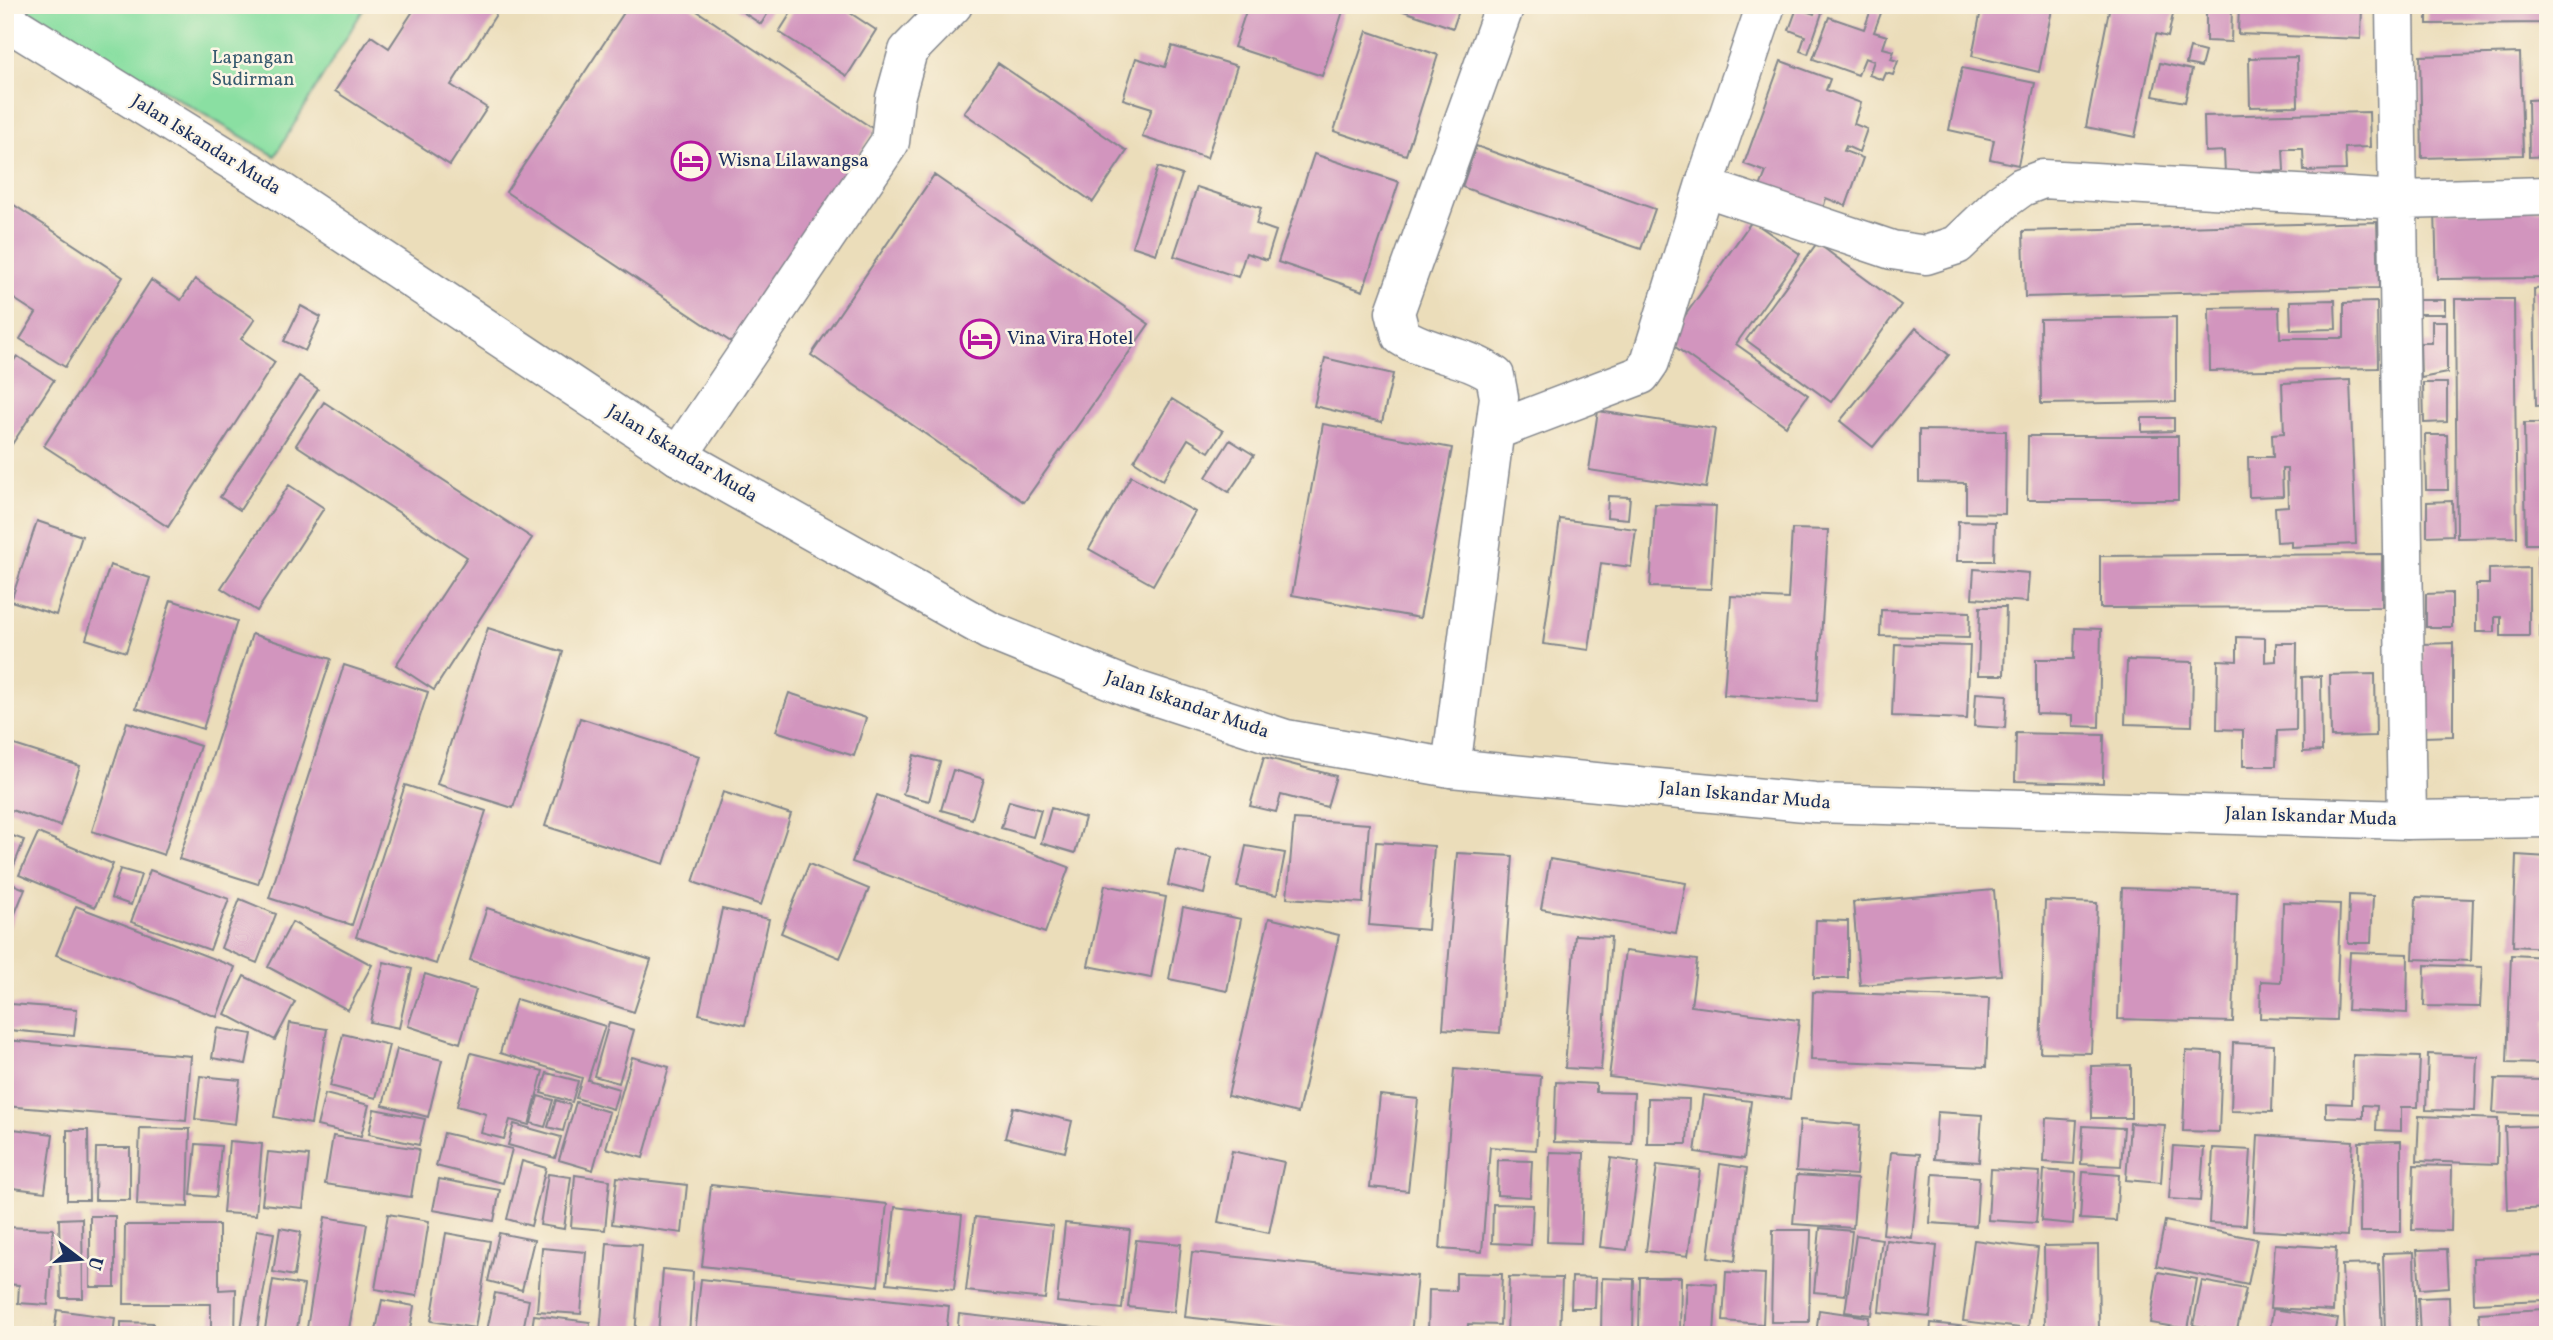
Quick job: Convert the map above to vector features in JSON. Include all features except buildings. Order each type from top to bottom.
[{"type":"street","points":[[678,456],[890,142],[895,98],[908,51],[953,5]]},
{"type":"street","points":[[1451,768],[1499,397],[1495,376],[1482,367],[1413,344],[1401,336],[1395,312],[1505,5]]},
{"type":"street","points":[[1494,431],[1641,374],[1656,347],[1704,187],[1766,5]]},
{"type":"street","points":[[2395,5],[2400,200],[2407,820]]},
{"type":"street","name":"Jalan Iskandar Muda","points":[[5,20],[262,179],[678,456],[990,631],[1133,689],[1286,739],[1451,768],[1815,803],[2407,820],[2548,818]]},
{"type":"street","points":[[1704,187],[1892,250],[1926,255],[1957,244],[2004,200],[2022,187],[2043,179],[2400,200],[2548,196]]},
{"type":"green space","name":"Lapangan Sudirman","points":[[19,5],[366,5],[275,156]]},
{"type":"place","name":"Wisna Lilawangsa","points":[[691,161]]},
{"type":"place","name":"Vina Vira Hotel","points":[[980,339]]}]
